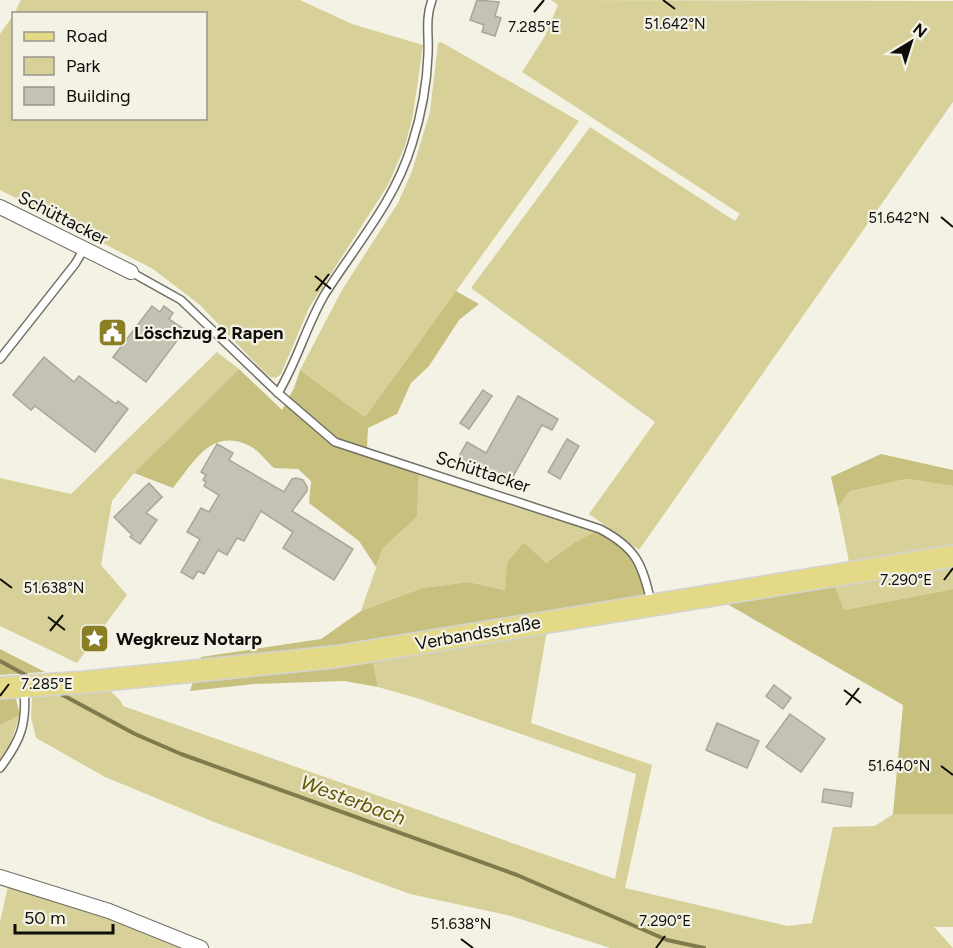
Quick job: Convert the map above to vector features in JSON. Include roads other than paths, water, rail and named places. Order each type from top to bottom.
[{"type":"main road","name":"Verbandsstraße","points":[[0,688],[334,657],[953,556]]},
{"type":"street","name":"Schüttacker","points":[[0,207],[131,272]]},
{"type":"street","points":[[0,877],[109,911],[201,948]]},
{"type":"lane","points":[[278,393],[286,380],[308,325],[381,211],[404,167],[413,142],[424,92],[428,55],[427,13],[432,0]]},
{"type":"lane","points":[[0,359],[75,264],[84,249]]},
{"type":"lane","name":"Schüttacker","points":[[131,272],[181,300],[278,393],[334,442],[600,529],[610,535],[634,553],[641,566],[651,604]]},
{"type":"lane","points":[[0,768],[12,752],[20,735],[26,713],[38,685]]},
{"type":"waterway","name":"Westerbach","points":[[0,661],[31,678]]},
{"type":"waterway","name":"Westerbach","points":[[59,693],[135,734],[181,754],[517,875],[667,940],[704,948]]},
{"type":"place","name":"Löschzug 2 Rapen","points":[[113,333]]},
{"type":"place","name":"Wegkreuz Notarp","points":[[95,639]]}]
